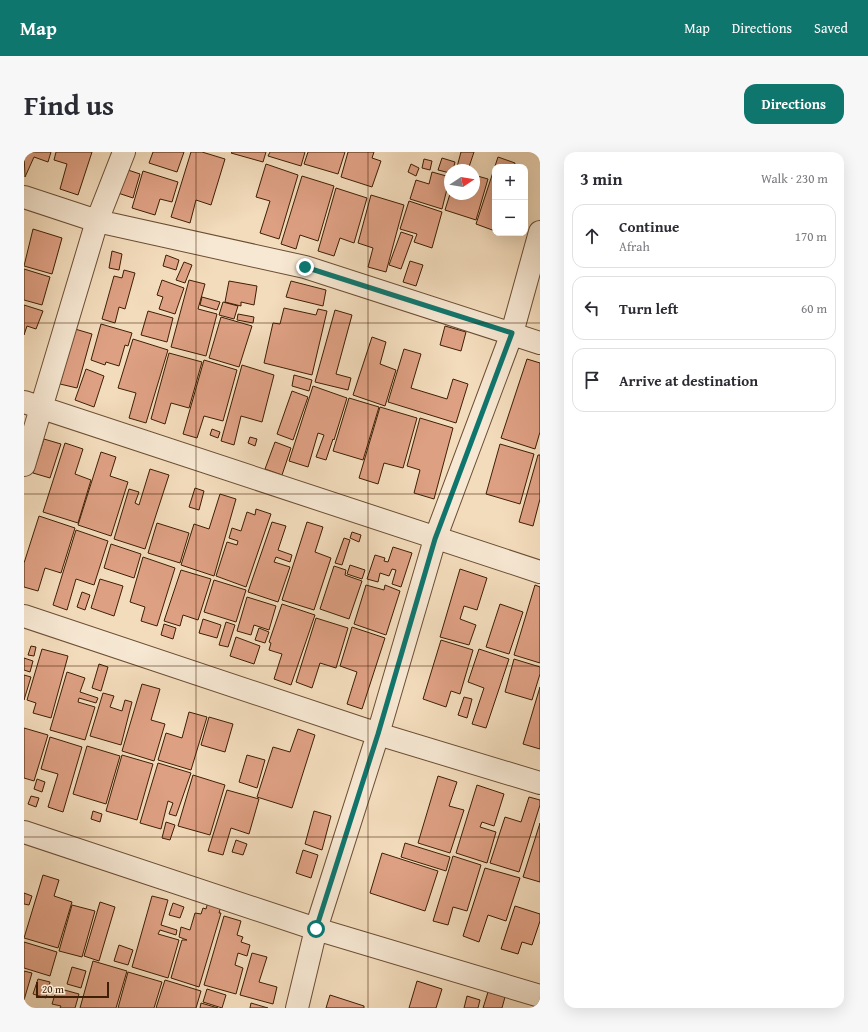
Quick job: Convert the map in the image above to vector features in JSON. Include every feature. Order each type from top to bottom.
[{"type":"street","points":[[24,465],[33,405],[97,221],[124,152]]},
{"type":"street","points":[[24,197],[97,221],[305,267],[540,343]]},
{"type":"street","points":[[297,1008],[316,929],[378,734],[435,539],[512,333],[540,232]]},
{"type":"street","points":[[33,405],[435,539],[540,572]]},
{"type":"street","points":[[24,616],[378,734],[540,783]]},
{"type":"street","points":[[24,832],[316,929],[540,996]]},
{"type":"building","points":[[24,152],[51,152],[48,162],[34,157],[25,177]]},
{"type":"building","points":[[56,152],[92,152],[78,195],[60,189],[67,164],[54,160]]},
{"type":"building","points":[[153,152],[184,152],[177,172],[149,163]]},
{"type":"building","points":[[191,152],[202,152],[225,159],[211,205],[196,200],[190,223],[171,217]]},
{"type":"building","points":[[266,152],[263,162],[231,153]]},
{"type":"building","points":[[270,152],[305,152],[301,166],[268,156]]},
{"type":"building","points":[[308,152],[345,152],[338,174],[304,164]]},
{"type":"building","points":[[348,152],[374,152],[372,158],[381,161],[372,187],[341,177]]},
{"type":"building","points":[[461,152],[474,152],[470,164],[458,164]]},
{"type":"building","points":[[498,157],[515,163],[515,164],[496,164]]},
{"type":"building","points":[[442,158],[455,162],[454,164],[444,164],[444,172],[438,170]]},
{"type":"building","points":[[424,159],[432,161],[430,170],[422,168]]},
{"type":"building","points":[[266,164],[298,175],[279,239],[260,233],[270,201],[256,197]]},
{"type":"building","points":[[411,164],[419,168],[416,176],[408,172]]},
{"type":"building","points":[[125,169],[140,174],[133,198],[118,193]]},
{"type":"building","points":[[143,171],[178,182],[172,202],[160,199],[155,215],[132,208]]},
{"type":"building","points":[[432,172],[444,175],[444,200],[442,209],[410,199],[416,180],[429,184]]},
{"type":"building","points":[[492,175],[492,230],[476,224]]},
{"type":"building","points":[[302,176],[334,186],[318,241],[300,235],[296,249],[281,244]]},
{"type":"building","points":[[480,177],[488,179],[476,220],[445,210],[448,200],[480,200]]},
{"type":"building","points":[[336,188],[367,198],[354,243],[340,238],[334,256],[318,251]]},
{"type":"building","points":[[371,195],[404,205],[386,272],[368,267],[373,248],[358,243]]},
{"type":"building","points":[[409,201],[442,212],[432,248],[414,242],[417,234],[400,229]]},
{"type":"building","points":[[33,229],[62,238],[52,274],[24,266]]},
{"type":"building","points":[[401,232],[413,236],[401,269],[389,265]]},
{"type":"building","points":[[112,251],[122,254],[119,270],[109,268]]},
{"type":"building","points":[[166,255],[179,260],[176,270],[163,266]]},
{"type":"building","points":[[410,261],[423,265],[416,286],[403,282]]},
{"type":"building","points":[[184,262],[192,265],[185,283],[176,280]]},
{"type":"building","points":[[24,269],[50,277],[42,305],[24,300]]},
{"type":"building","points":[[124,270],[135,273],[125,309],[119,307],[115,323],[102,319],[114,276],[122,278]]},
{"type":"building","points":[[162,280],[184,288],[175,314],[159,309],[163,297],[157,295]]},
{"type":"building","points":[[189,280],[205,284],[198,309],[217,314],[206,356],[171,347]]},
{"type":"building","points":[[229,281],[257,286],[254,305],[241,302],[241,306],[225,302]]},
{"type":"building","points":[[291,281],[326,290],[323,306],[286,297]]},
{"type":"building","points":[[202,297],[220,302],[217,310],[200,305]]},
{"type":"building","points":[[223,302],[238,306],[234,319],[219,315]]},
{"type":"building","points":[[24,305],[43,311],[36,329],[27,326],[24,335]]},
{"type":"building","points":[[284,308],[316,315],[318,309],[327,311],[312,375],[264,363],[273,323],[280,324]]},
{"type":"building","points":[[335,310],[352,315],[336,374],[351,378],[348,390],[315,382]]},
{"type":"building","points":[[148,311],[173,318],[167,342],[141,335]]},
{"type":"building","points":[[238,314],[254,317],[253,323],[237,320]]},
{"type":"building","points":[[221,317],[252,326],[239,367],[209,358]]},
{"type":"building","points":[[101,324],[132,333],[128,346],[125,345],[119,366],[106,362],[105,365],[91,360]]},
{"type":"building","points":[[445,326],[466,332],[461,351],[440,345]]},
{"type":"building","points":[[75,329],[92,334],[77,388],[60,384]]},
{"type":"building","points":[[372,337],[386,342],[380,364],[396,370],[385,406],[353,395]]},
{"type":"building","points":[[133,339],[168,350],[146,423],[129,418],[136,393],[118,388]]},
{"type":"building","points":[[404,349],[421,354],[411,388],[447,399],[453,379],[468,384],[456,423],[388,402]]},
{"type":"building","points":[[169,353],[202,362],[189,408],[171,403],[165,424],[151,419]]},
{"type":"building","points":[[527,359],[540,363],[540,432],[535,449],[501,438]]},
{"type":"building","points":[[204,360],[237,370],[223,421],[204,416],[197,438],[183,434]]},
{"type":"building","points":[[242,365],[274,375],[262,422],[241,416],[234,445],[221,441]]},
{"type":"building","points":[[86,369],[104,376],[94,407],[75,400]]},
{"type":"building","points":[[294,375],[312,380],[309,391],[292,386]]},
{"type":"building","points":[[313,386],[347,398],[326,460],[316,457],[324,435],[318,433],[308,467],[289,461]]},
{"type":"building","points":[[292,391],[308,397],[293,440],[277,434]]},
{"type":"building","points":[[349,398],[379,407],[363,460],[333,451]]},
{"type":"building","points":[[380,407],[417,418],[403,468],[384,463],[378,484],[359,478]]},
{"type":"building","points":[[420,418],[453,428],[434,499],[414,493],[420,470],[407,466]]},
{"type":"building","points":[[212,429],[220,432],[218,438],[210,435]]},
{"type":"building","points":[[250,437],[257,439],[255,446],[248,443]]},
{"type":"building","points":[[44,439],[61,444],[50,478],[33,473]]},
{"type":"building","points":[[275,442],[291,448],[282,475],[265,469]]},
{"type":"building","points":[[65,443],[83,449],[75,474],[91,480],[78,523],[43,512]]},
{"type":"building","points":[[500,444],[534,454],[520,504],[486,494]]},
{"type":"building","points":[[101,452],[116,457],[110,476],[128,482],[111,536],[78,525]]},
{"type":"building","points":[[538,455],[540,455],[540,499],[533,526],[519,522]]},
{"type":"building","points":[[150,469],[169,475],[145,549],[114,539],[129,489],[139,492],[135,503],[139,505]]},
{"type":"building","points":[[195,488],[204,491],[199,510],[189,507]]},
{"type":"building","points":[[220,494],[236,499],[214,576],[181,565],[194,524],[209,529]]},
{"type":"building","points":[[256,509],[271,514],[246,587],[216,576],[227,542],[237,545],[238,541],[229,538],[232,528],[241,531],[247,512],[255,515]]},
{"type":"building","points":[[39,516],[75,528],[61,573],[45,568],[38,591],[24,587],[24,563]]},
{"type":"building","points":[[272,522],[286,526],[278,550],[292,555],[290,562],[276,557],[274,562],[290,567],[278,602],[248,592]]},
{"type":"building","points":[[307,522],[323,527],[315,552],[331,558],[314,610],[282,600]]},
{"type":"building","points":[[157,523],[189,533],[180,563],[148,553]]},
{"type":"building","points":[[76,530],[108,541],[94,585],[76,579],[67,610],[53,605]]},
{"type":"building","points":[[352,532],[361,535],[359,542],[350,538]]},
{"type":"building","points":[[344,538],[350,540],[342,565],[335,563]]},
{"type":"building","points":[[111,544],[141,554],[134,578],[104,568]]},
{"type":"building","points":[[393,547],[412,553],[401,587],[392,584],[396,570],[392,569],[389,576],[380,573],[378,582],[367,579],[375,555],[385,558],[384,561],[388,562]]},
{"type":"building","points":[[143,557],[175,568],[157,626],[141,621],[145,607],[130,602]]},
{"type":"building","points":[[350,565],[365,570],[362,579],[347,574]]},
{"type":"building","points":[[334,566],[346,570],[345,575],[362,581],[349,619],[320,609]]},
{"type":"building","points":[[460,569],[487,578],[477,610],[464,606],[460,619],[476,625],[469,645],[440,637]]},
{"type":"building","points":[[181,570],[211,579],[198,620],[183,615],[180,626],[164,621]]},
{"type":"building","points":[[100,579],[123,586],[114,616],[91,608]]},
{"type":"building","points":[[214,580],[246,590],[236,622],[204,612]]},
{"type":"building","points":[[366,585],[384,590],[385,585],[400,591],[386,635],[354,624]]},
{"type":"building","points":[[535,585],[540,587],[540,663],[514,655]]},
{"type":"building","points":[[82,592],[90,595],[85,610],[77,607]]},
{"type":"building","points":[[247,597],[276,606],[269,630],[254,625],[251,635],[237,631]]},
{"type":"building","points":[[282,604],[315,615],[291,685],[274,679],[282,654],[269,650],[271,643],[269,642]]},
{"type":"building","points":[[500,604],[523,612],[509,654],[486,647]]},
{"type":"building","points":[[316,618],[348,628],[336,668],[320,663],[312,688],[296,682]]},
{"type":"building","points":[[203,619],[221,625],[217,638],[199,633]]},
{"type":"building","points":[[226,622],[235,625],[228,647],[219,645]]},
{"type":"building","points":[[164,624],[176,628],[173,639],[161,635]]},
{"type":"building","points":[[352,627],[385,638],[362,709],[347,704],[357,672],[340,666]]},
{"type":"building","points":[[259,628],[269,632],[265,643],[255,640]]},
{"type":"building","points":[[236,637],[260,646],[254,664],[230,656]]},
{"type":"building","points":[[441,640],[473,650],[460,694],[451,691],[446,707],[423,699]]},
{"type":"building","points":[[31,646],[36,647],[34,656],[28,655]]},
{"type":"building","points":[[42,649],[68,656],[51,718],[33,713],[36,703],[27,700]]},
{"type":"building","points":[[479,649],[509,659],[486,728],[472,724],[484,688],[468,682]]},
{"type":"building","points":[[24,658],[33,661],[30,672],[24,670]]},
{"type":"building","points":[[514,659],[540,667],[540,674],[532,700],[505,692]]},
{"type":"building","points":[[99,664],[108,667],[101,691],[92,688]]},
{"type":"building","points":[[67,672],[85,678],[80,692],[98,698],[96,703],[79,698],[78,702],[95,707],[85,740],[50,730]]},
{"type":"building","points":[[24,675],[31,677],[24,700]]},
{"type":"building","points":[[142,684],[160,689],[151,720],[165,724],[154,761],[122,751]]},
{"type":"building","points":[[540,687],[540,749],[523,744]]},
{"type":"building","points":[[103,693],[114,696],[110,707],[122,711],[125,700],[132,702],[121,745],[90,736]]},
{"type":"building","points":[[464,697],[472,699],[467,718],[458,715]]},
{"type":"building","points":[[189,712],[207,717],[191,770],[158,760],[166,733],[182,738]]},
{"type":"building","points":[[209,717],[233,724],[225,752],[201,745]]},
{"type":"building","points":[[24,728],[48,735],[34,781],[24,778]]},
{"type":"building","points":[[298,729],[315,735],[292,808],[257,797],[273,747],[290,752]]},
{"type":"building","points":[[50,737],[82,747],[63,812],[48,807],[58,774],[41,769]]},
{"type":"building","points":[[87,746],[120,756],[106,804],[73,794]]},
{"type":"building","points":[[122,755],[153,764],[137,820],[106,811]]},
{"type":"building","points":[[247,755],[265,760],[257,788],[239,782]]},
{"type":"building","points":[[158,763],[191,773],[176,816],[169,814],[173,803],[168,801],[161,829],[140,823]]},
{"type":"building","points":[[193,775],[225,785],[210,835],[178,826]]},
{"type":"building","points":[[438,776],[457,782],[449,806],[464,810],[450,853],[418,843]]},
{"type":"building","points":[[37,779],[45,782],[42,792],[34,789]]},
{"type":"building","points":[[477,785],[504,794],[494,826],[482,822],[480,827],[496,832],[487,863],[456,853]]},
{"type":"building","points":[[227,790],[259,799],[249,834],[231,828],[223,855],[208,851]]},
{"type":"building","points":[[31,796],[39,798],[36,807],[28,804]]},
{"type":"building","points":[[529,797],[540,800],[540,805],[519,872],[490,863],[505,817],[521,822]]},
{"type":"building","points":[[93,811],[102,814],[100,822],[91,819]]},
{"type":"building","points":[[314,811],[331,816],[322,850],[305,844]]},
{"type":"building","points":[[166,822],[175,825],[170,840],[162,838]]},
{"type":"building","points":[[540,823],[540,882],[523,877]]},
{"type":"building","points":[[236,840],[247,844],[243,855],[232,852]]},
{"type":"building","points":[[405,843],[450,857],[446,871],[401,857]]},
{"type":"building","points":[[303,850],[318,855],[311,878],[296,873]]},
{"type":"building","points":[[382,853],[438,871],[425,911],[370,893]]},
{"type":"building","points":[[453,856],[481,865],[467,911],[453,907],[448,925],[433,921]]},
{"type":"building","points":[[485,868],[520,878],[506,921],[488,915],[479,942],[463,936]]},
{"type":"building","points":[[43,875],[59,880],[54,896],[72,902],[58,948],[24,938]]},
{"type":"building","points":[[24,893],[32,896],[29,905],[24,904]]},
{"type":"building","points":[[152,896],[168,900],[161,925],[177,930],[176,935],[160,930],[158,934],[179,940],[168,978],[132,967]]},
{"type":"building","points":[[100,902],[115,907],[99,961],[84,956]]},
{"type":"building","points":[[208,902],[221,906],[219,913],[221,913],[199,987],[171,978],[182,940],[187,940],[179,937],[181,927],[190,930],[195,913],[201,914],[203,908],[206,909]]},
{"type":"building","points":[[173,903],[184,907],[180,918],[169,915]]},
{"type":"building","points":[[72,905],[95,911],[82,957],[59,951]]},
{"type":"building","points":[[515,906],[540,914],[540,921],[532,945],[522,942],[518,954],[501,949]]},
{"type":"building","points":[[224,916],[241,921],[237,935],[243,937],[241,942],[250,945],[247,956],[238,953],[235,965],[243,968],[236,994],[204,985]]},
{"type":"building","points":[[24,942],[57,952],[50,976],[24,968]]},
{"type":"building","points":[[119,945],[133,950],[128,965],[114,961]]},
{"type":"building","points":[[252,953],[267,957],[259,982],[277,987],[273,1004],[240,995]]},
{"type":"building","points":[[93,961],[127,971],[116,1008],[80,1008]]},
{"type":"building","points":[[72,967],[86,971],[81,988],[67,984]]},
{"type":"building","points":[[24,971],[32,973],[24,1000]]},
{"type":"building","points":[[128,972],[162,982],[154,1008],[118,1008]]},
{"type":"building","points":[[38,979],[50,982],[46,998],[33,994]]},
{"type":"building","points":[[165,980],[201,991],[196,1008],[156,1008]]},
{"type":"building","points":[[417,981],[442,989],[436,1008],[409,1008]]},
{"type":"building","points":[[57,988],[79,994],[75,1008],[60,1008],[61,1006],[52,1004]]},
{"type":"building","points":[[207,989],[226,995],[222,1008],[203,1002]]},
{"type":"building","points":[[488,992],[505,997],[502,1008],[483,1008]]},
{"type":"building","points":[[330,995],[364,1006],[364,1008],[326,1008]]},
{"type":"building","points":[[467,996],[480,1000],[478,1008],[464,1008]]},
{"type":"building","points":[[201,1003],[218,1008],[200,1008]]},
{"type":"building","points":[[251,1003],[268,1008],[250,1008]]},
{"type":"route","points":[[305,267],[512,333],[435,539],[378,734],[316,929]]}]
